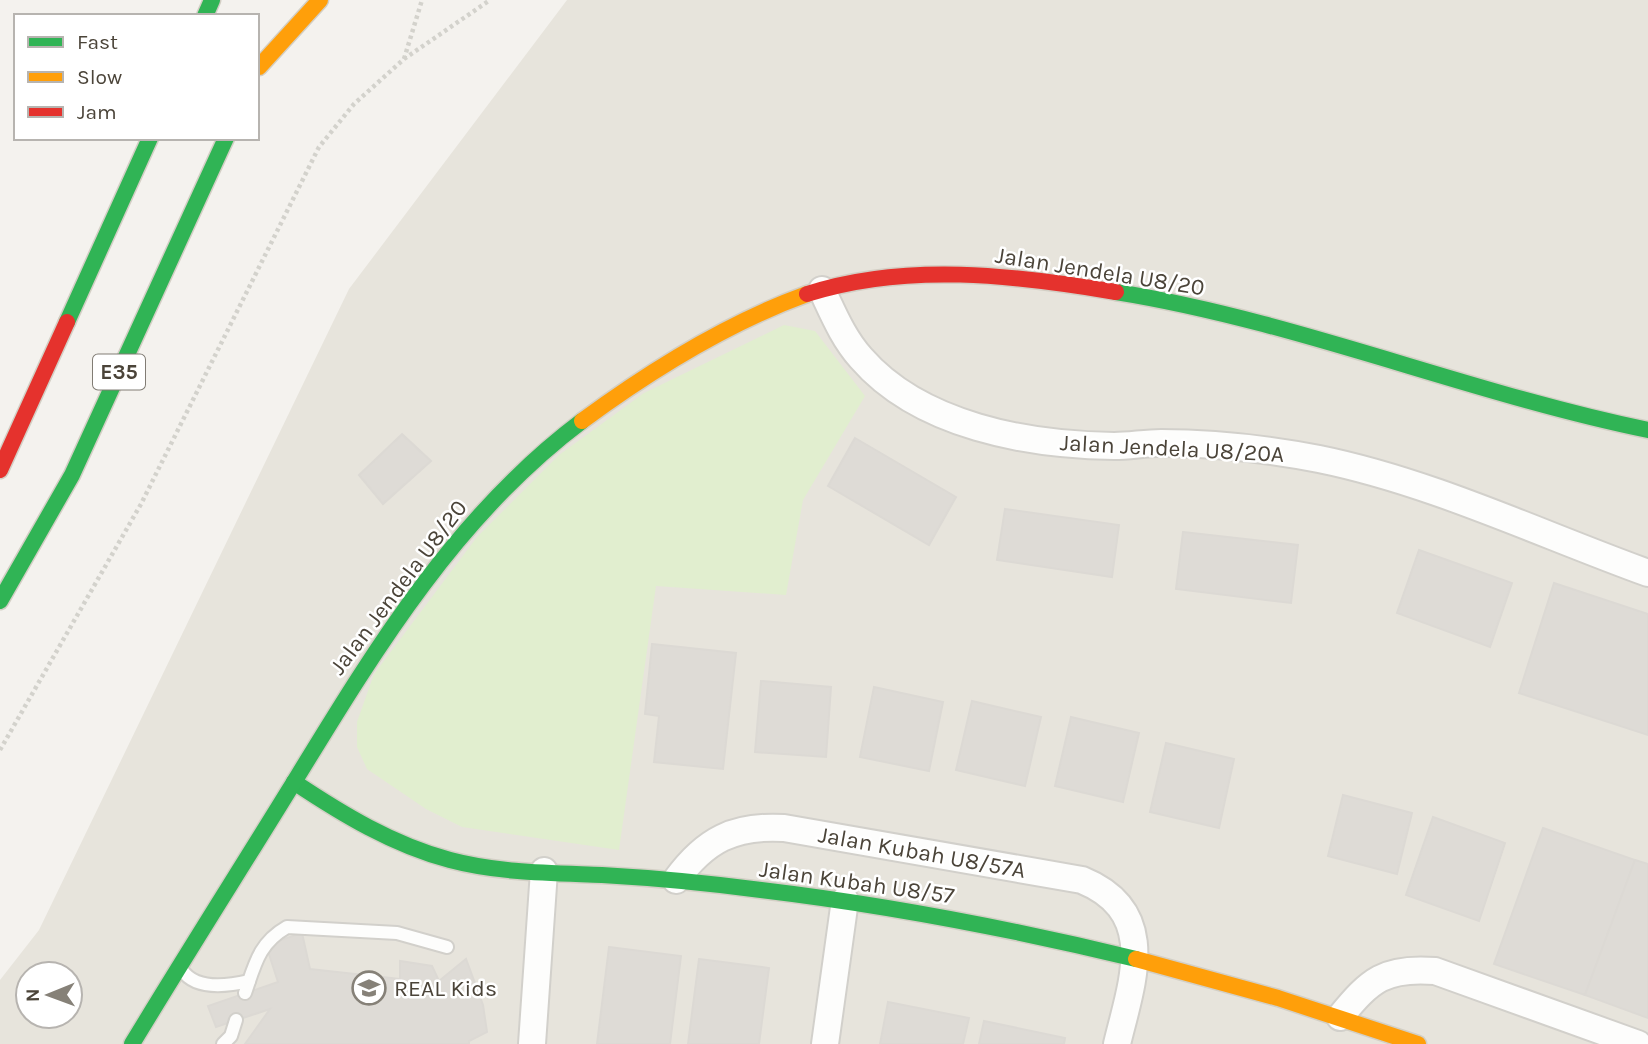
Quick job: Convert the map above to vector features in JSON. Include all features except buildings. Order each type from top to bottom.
[{"type":"main road","points":[[259,67],[320,0]]},
{"type":"main road","points":[[259,66],[285,11]]},
{"type":"main road","points":[[0,470],[149,140]]},
{"type":"main road","name":"E35","points":[[0,601],[72,475],[225,140]]},
{"type":"main road","name":"Jalan Jendela U8/20","points":[[132,1044],[347,691],[421,587],[481,513],[568,432],[650,374],[738,326],[822,290],[880,279],[944,275],[1017,278],[1156,300],[1241,317],[1517,399],[1648,430]]},
{"type":"main road","name":"Jalan Kubah U8/57","points":[[293,782],[350,821],[430,854],[493,867],[676,880],[845,900],[993,924],[1137,960],[1340,1017],[1419,1044]]},
{"type":"street","name":"Jalan Jendela U8/20A","points":[[822,290],[840,329],[860,358],[885,381],[916,402],[952,418],[1047,440],[1113,446],[1209,445],[1267,450],[1320,459],[1409,482],[1648,573]]},
{"type":"street","name":"Jalan Kubah U8/57A","points":[[676,880],[693,856],[733,833],[757,826],[797,830],[1083,880],[1101,888],[1116,901],[1135,936],[1137,960]]},
{"type":"street","points":[[532,1044],[544,871]]},
{"type":"street","points":[[825,1044],[845,900]]},
{"type":"street","points":[[1117,1044],[1137,960]]},
{"type":"street","points":[[1340,1017],[1362,990],[1388,972],[1411,969],[1435,971],[1638,1044]]},
{"type":"lane","points":[[179,967],[194,981],[247,987],[253,965],[262,948],[272,936],[287,926],[397,933],[447,947]]},
{"type":"lane","points":[[223,1044],[231,1035],[236,1020]]},
{"type":"path","points":[[404,59],[422,0]]},
{"type":"path","points":[[0,750],[141,504],[319,147],[354,104],[404,59],[490,0]]},
{"type":"shaded area","points":[[567,0],[1648,0],[1648,1044],[0,1044],[0,980],[14,962],[14,1030],[84,1030],[84,960],[16,960],[39,930],[349,289]]},
{"type":"green space","points":[[784,325],[815,331],[865,396],[803,500],[786,595],[656,586],[619,850],[462,827],[426,809],[367,769],[357,747],[357,722],[374,674],[477,537],[559,455],[644,393]]},
{"type":"traffic: fast","points":[[206,14],[212,0]]},
{"type":"traffic: fast","points":[[67,322],[149,140]]},
{"type":"traffic: fast","points":[[0,601],[72,475],[225,140]]},
{"type":"traffic: fast","points":[[1116,292],[1250,321],[1514,397],[1648,430]]},
{"type":"traffic: fast","points":[[132,1044],[353,687],[419,590],[494,500],[536,459],[582,421]]},
{"type":"traffic: fast","points":[[294,782],[349,817],[408,846],[450,860],[487,868],[681,881],[808,896],[949,919],[1136,959]]},
{"type":"traffic: slow","points":[[259,67],[320,0]]},
{"type":"traffic: slow","points":[[582,421],[690,350],[748,319],[807,294]]},
{"type":"traffic: slow","points":[[1136,959],[1278,998],[1418,1044]]},
{"type":"traffic: jam","points":[[807,294],[845,284],[921,275],[1000,277],[1116,292]]},
{"type":"traffic: jam","points":[[0,470],[67,322]]},
{"type":"place","name":"REAL Kids","points":[[369,988]]}]
